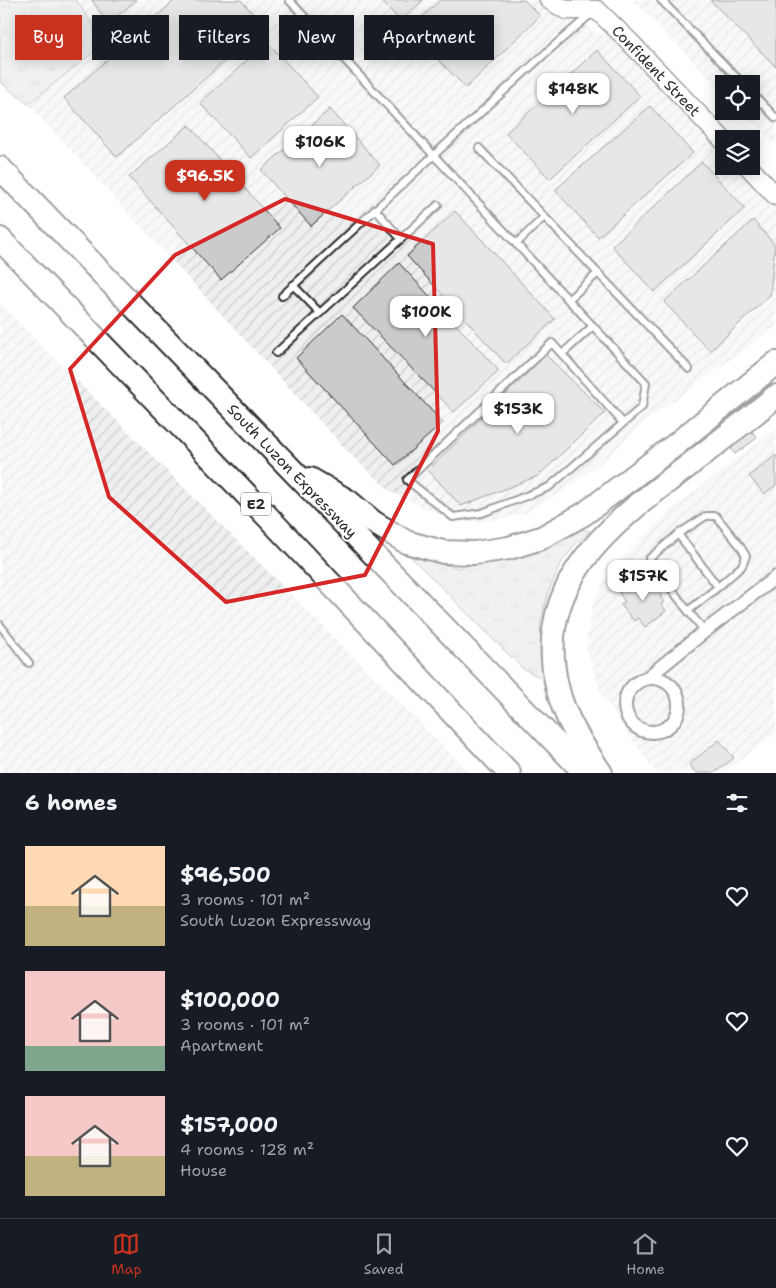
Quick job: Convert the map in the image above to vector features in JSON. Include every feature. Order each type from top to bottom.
[{"type":"highway","name":"South Luzon Expressway","points":[[0,168],[584,773]]},
{"type":"highway","name":"E2","points":[[0,239],[267,516],[509,773]]},
{"type":"highway","points":[[286,465],[348,501],[373,522],[406,542],[443,552],[475,553],[509,548],[541,538],[584,514],[675,445],[776,363]]},
{"type":"highway","points":[[601,773],[576,734],[557,686],[553,658],[553,634],[556,614],[566,588],[584,557],[610,529],[641,501],[776,396]]},
{"type":"street","points":[[548,0],[566,10],[593,5]]},
{"type":"street","name":"Confident Street","points":[[593,5],[715,132]]},
{"type":"street","points":[[756,175],[776,196]]},
{"type":"street","points":[[648,678],[657,678],[666,682],[678,696],[678,715],[673,723],[665,729],[656,732],[639,730],[627,718],[624,710],[624,701],[632,686],[648,678],[776,577]]},
{"type":"lane","points":[[289,0],[646,383],[642,407],[549,487],[482,513],[453,517],[407,480],[552,343],[623,423]]},
{"type":"lane","points":[[661,0],[734,75]]},
{"type":"lane","points":[[282,296],[549,50],[593,5]]},
{"type":"lane","points":[[760,101],[776,118]]},
{"type":"lane","points":[[479,148],[690,369]]},
{"type":"lane","points":[[276,353],[438,205]]},
{"type":"lane","points":[[375,209],[401,239]]},
{"type":"lane","points":[[516,244],[544,217]]},
{"type":"lane","points":[[568,300],[598,273]]},
{"type":"lane","points":[[293,285],[320,313]]},
{"type":"lane","points":[[562,354],[593,326]]},
{"type":"lane","points":[[688,611],[742,566],[746,556],[716,516],[706,516],[678,534],[649,559],[688,611],[706,631]]},
{"type":"lane","points":[[678,534],[718,587]]},
{"type":"lane","points":[[0,625],[29,663]]},
{"type":"highlighted area","points":[[285,199],[433,244],[438,431],[365,575],[226,602],[109,497],[70,369],[175,255]]},
{"type":"shaded area","points":[[76,0],[565,0],[595,34],[622,36],[715,135],[715,175],[751,175],[776,202],[776,326],[637,428],[610,455],[566,489],[526,513],[496,520],[466,522],[440,515],[391,492],[353,457],[28,104],[92,53],[92,60],[169,60],[169,15],[92,15],[92,24]]},
{"type":"shaded area","points":[[633,0],[776,0],[776,146],[751,120],[760,120],[760,75],[715,75],[715,84]]},
{"type":"shaded area","points":[[0,304],[470,773],[0,773]]},
{"type":"shaded area","points":[[776,428],[776,733],[723,773],[656,773],[602,696],[586,647],[593,602],[611,569],[672,509]]},
{"type":"green space","points":[[0,0],[76,0],[92,24],[92,53],[28,104],[0,82]]},
{"type":"green space","points":[[578,528],[590,531],[574,546],[560,565],[548,593],[540,626],[544,679],[523,669],[410,556],[458,568],[509,556]]},
{"type":"building","points":[[92,0],[136,0],[118,15],[102,15]]},
{"type":"building","points":[[175,0],[241,0],[254,15],[179,15],[179,60],[226,60],[117,157],[64,98],[107,60],[169,60],[169,15],[158,15]]},
{"type":"building","points":[[380,0],[423,0],[407,15],[395,15]]},
{"type":"building","points":[[440,0],[524,0],[540,16],[466,88],[438,60],[494,60],[494,15],[424,15]]},
{"type":"building","points":[[710,0],[776,0],[776,67]]},
{"type":"building","points":[[269,44],[279,55],[279,60],[284,60],[318,97],[251,158],[200,103],[247,60],[269,60]]},
{"type":"building","points":[[597,50],[640,96],[550,179],[506,133]]},
{"type":"building","points":[[650,106],[693,153],[598,237],[555,190]]},
{"type":"building","points":[[330,109],[380,165],[311,226],[261,170]]},
{"type":"building","points":[[189,125],[280,228],[221,280],[129,177]]},
{"type":"building","points":[[702,162],[745,208],[654,292],[612,246]]},
{"type":"building","points":[[455,211],[555,319],[506,364],[407,256]]},
{"type":"building","points":[[753,220],[775,245],[770,295],[710,351],[664,302]]},
{"type":"building","points":[[399,263],[499,371],[454,412],[353,308]]},
{"type":"building","points":[[342,314],[443,423],[395,465],[296,358]]},
{"type":"building","points":[[546,355],[605,413],[538,476],[461,506],[428,470]]},
{"type":"building","points":[[724,395],[757,438],[735,454],[703,411]]},
{"type":"building","points":[[776,455],[776,485],[764,494],[749,476]]},
{"type":"building","points":[[640,577],[651,586],[653,585],[662,596],[660,597],[664,602],[661,604],[666,611],[645,627],[638,618],[634,621],[621,605],[625,602],[619,593]]},
{"type":"building","points":[[719,740],[734,758],[714,773],[696,773],[689,764]]}]
